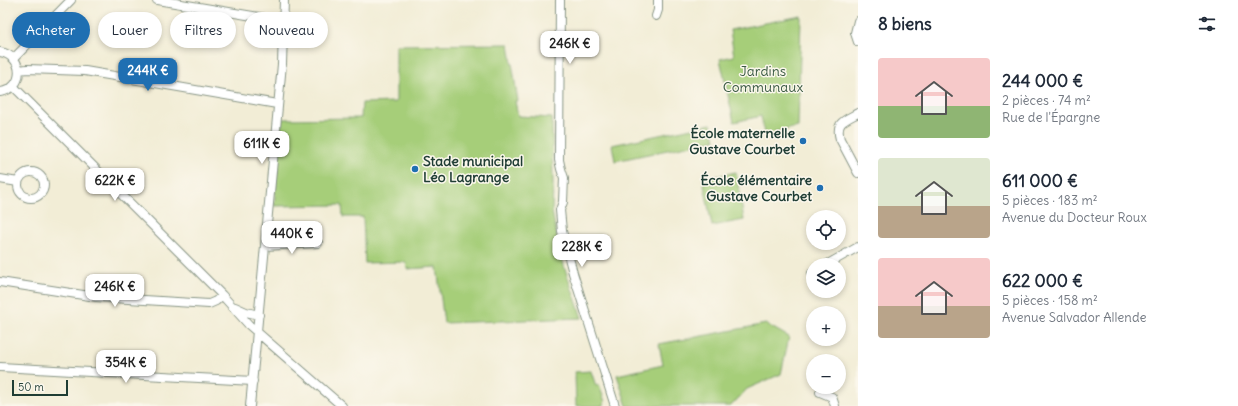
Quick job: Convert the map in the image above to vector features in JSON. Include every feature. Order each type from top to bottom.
[{"type":"street","points":[[14,58],[71,0]]},
{"type":"street","points":[[157,0],[244,14]]},
{"type":"street","points":[[283,12],[284,0]]},
{"type":"street","points":[[560,0],[559,160],[564,178],[563,202],[560,210],[560,218],[573,273],[615,406]]},
{"type":"street","points":[[656,16],[658,10],[658,0]]},
{"type":"street","points":[[858,22],[855,33],[858,42]]},
{"type":"street","points":[[250,406],[258,332],[282,48]]},
{"type":"street","points":[[0,52],[14,58],[19,70],[19,76],[13,86],[8,90],[0,92]]},
{"type":"street","points":[[19,70],[85,71],[277,104]]},
{"type":"street","points":[[13,86],[231,304],[249,325],[342,406]]},
{"type":"street","points":[[858,113],[840,124],[838,129],[840,139],[858,173]]},
{"type":"street","points":[[0,179],[18,182]]},
{"type":"street","points":[[265,246],[318,244]]},
{"type":"street","points":[[838,258],[858,247]]},
{"type":"street","points":[[0,282],[96,297],[157,301],[209,304],[216,301],[222,295]]},
{"type":"street","points":[[231,304],[246,312],[259,315]]},
{"type":"street","points":[[0,367],[253,381]]},
{"type":"street","points":[[825,394],[832,397],[835,406]]},
{"type":"green space","name":"Jardins Communaux","points":[[801,16],[798,127],[764,134],[761,116],[734,122],[720,59],[734,56],[730,30]]},
{"type":"green space","name":"Stade municipal Léo Lagrange","points":[[509,44],[518,101],[515,101],[518,116],[552,118],[552,211],[564,266],[582,318],[444,323],[437,267],[407,269],[406,262],[365,263],[363,217],[343,217],[342,205],[274,206],[282,119],[361,118],[362,103],[396,102],[396,45]]},
{"type":"green space","points":[[711,124],[715,140],[615,161],[612,145]]},
{"type":"green space","points":[[736,172],[744,220],[712,226],[703,179]]},
{"type":"green space","points":[[766,324],[789,337],[781,374],[747,389],[731,406],[627,406],[617,375],[663,365],[659,344]]},
{"type":"green space","points":[[591,371],[596,386],[599,385],[605,402],[602,406],[576,406],[575,372]]},
{"type":"place","name":"École maternelle Gustave Courbet","points":[[803,141]]},
{"type":"place","name":"Stade municipal Léo Lagrange","points":[[415,169]]},
{"type":"place","name":"École élémentaire Gustave Courbet","points":[[820,188]]}]
